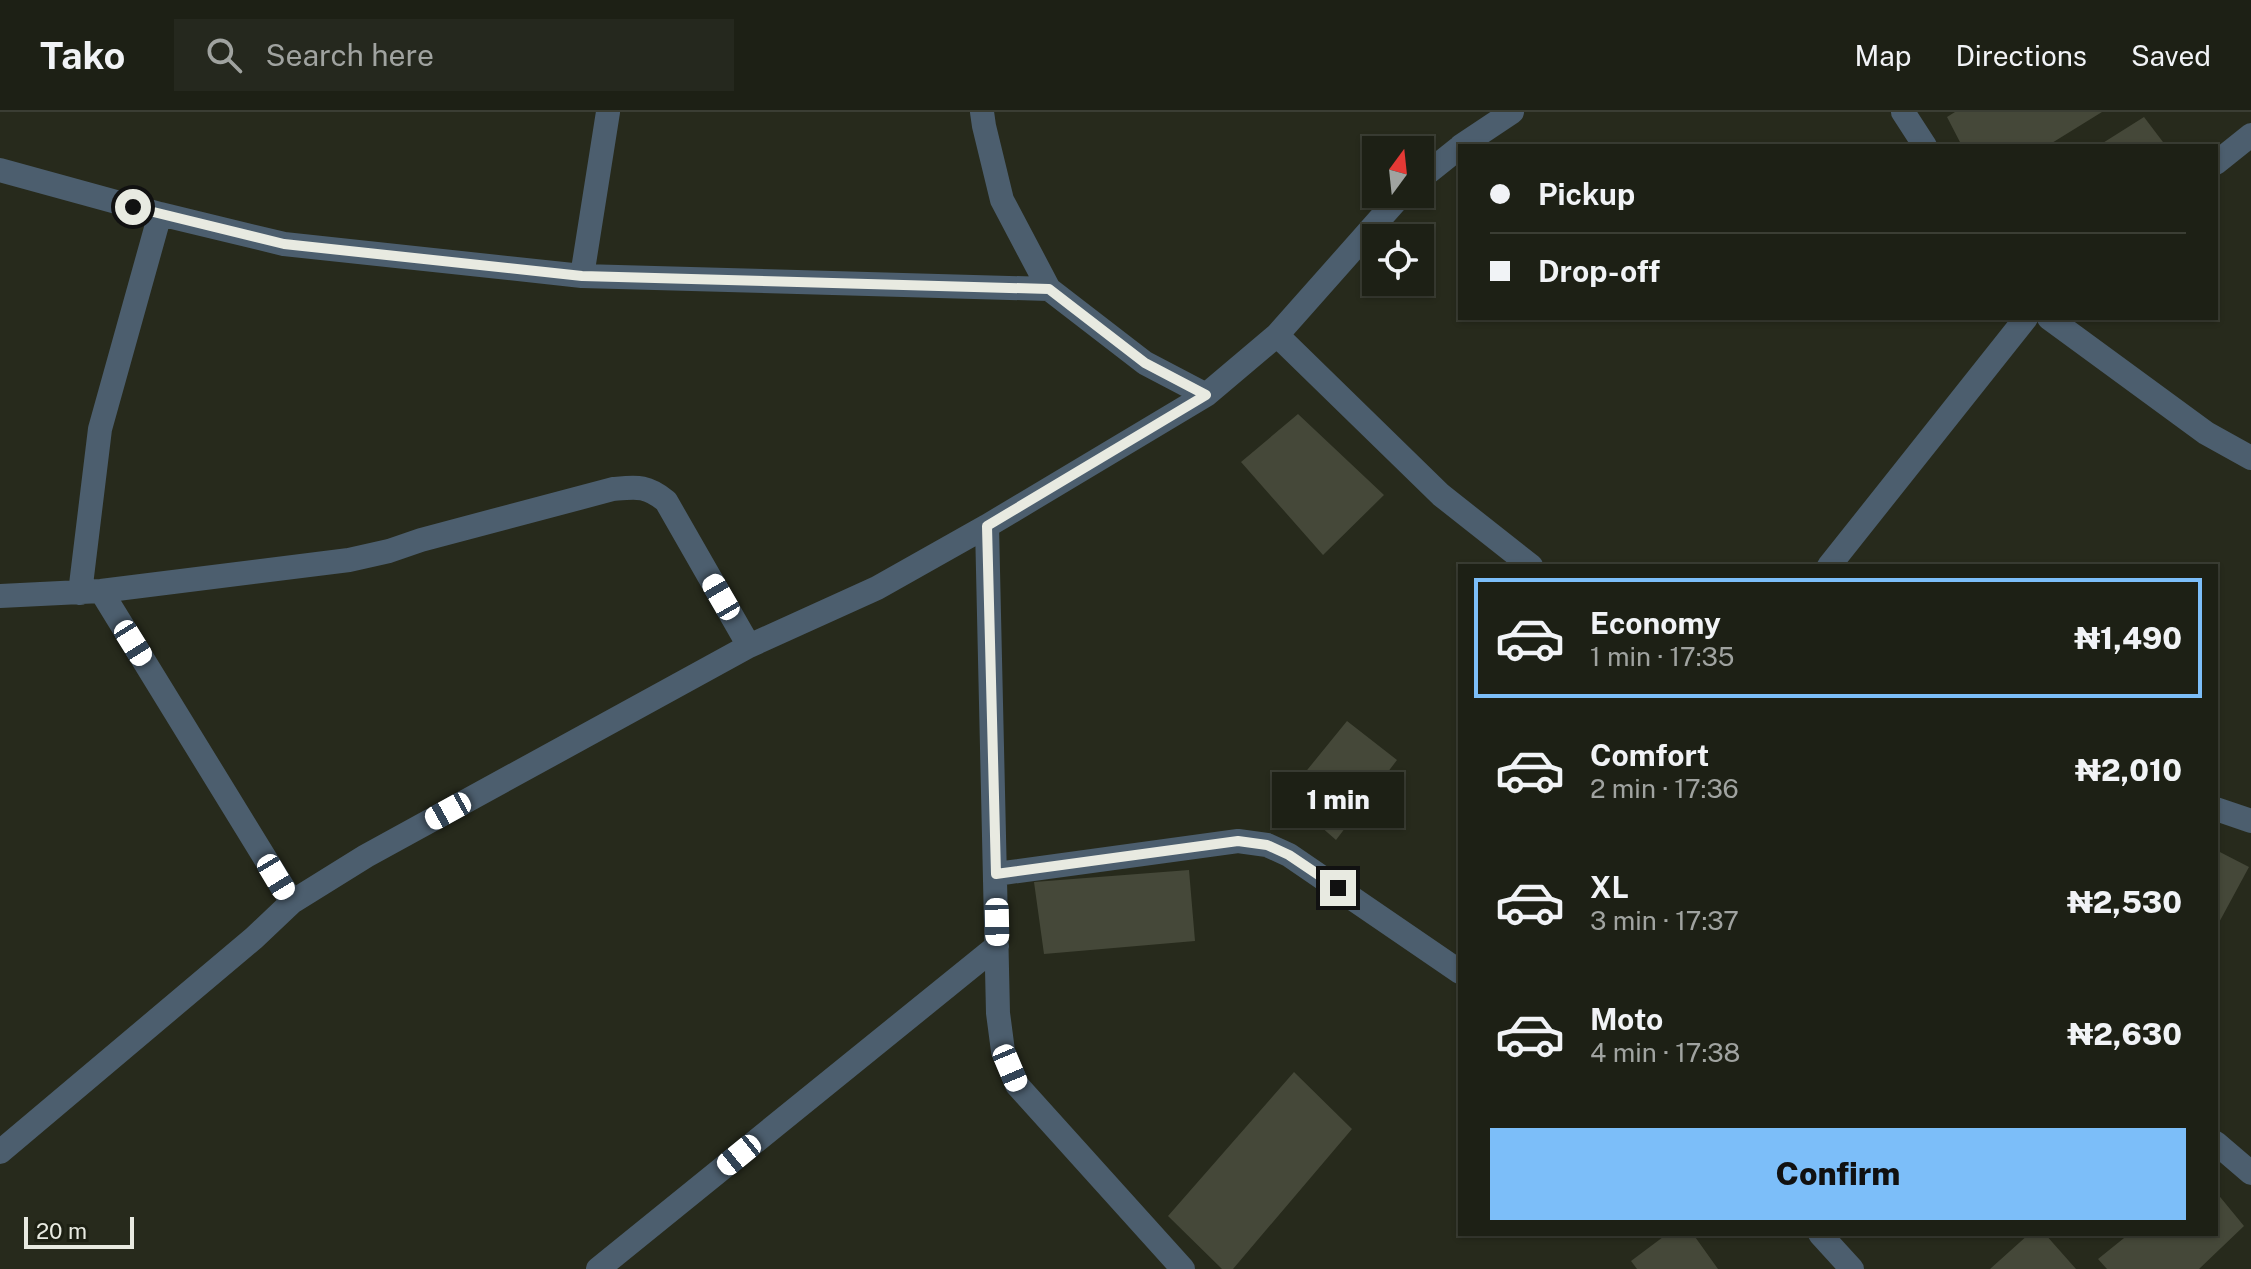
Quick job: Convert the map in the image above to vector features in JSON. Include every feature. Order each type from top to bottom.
[{"type":"street","points":[[582,276],[608,112]]},
{"type":"street","points":[[982,112],[1002,200],[1049,289],[1145,363],[1206,395]]},
{"type":"street","points":[[1463,144],[1512,112]]},
{"type":"street","points":[[1903,112],[1924,144]]},
{"type":"street","points":[[2218,161],[2251,135]]},
{"type":"street","points":[[1434,167],[1458,148]]},
{"type":"street","points":[[0,170],[284,244],[582,276],[1049,289]]},
{"type":"street","points":[[0,1152],[254,938],[292,902],[366,856],[749,646],[877,588],[1206,395],[1277,335],[1390,208]]},
{"type":"street","points":[[160,214],[100,429],[90,592],[292,902]]},
{"type":"street","points":[[1831,564],[2024,320]]},
{"type":"street","points":[[2052,320],[2206,433],[2251,458]]},
{"type":"street","points":[[1277,335],[1441,495],[1528,564]]},
{"type":"street","points":[[0,596],[90,592],[349,560],[613,489],[638,486],[653,491],[666,501],[749,646]]},
{"type":"street","points":[[987,526],[998,1013],[1003,1051],[1017,1085],[1181,1268]]},
{"type":"street","points":[[2218,810],[2251,821]]},
{"type":"street","points":[[996,874],[1238,841],[1267,845],[1289,855],[1458,971]]},
{"type":"street","points":[[598,1269],[997,946]]},
{"type":"street","points":[[2218,1145],[2251,1173]]},
{"type":"street","points":[[1822,1236],[1852,1269]]},
{"type":"building","points":[[1955,112],[2102,112],[2050,144],[1961,144],[1947,117]]},
{"type":"building","points":[[2144,117],[2164,144],[2101,144]]},
{"type":"building","points":[[1298,414],[1384,495],[1323,555],[1241,462]]},
{"type":"building","points":[[1347,721],[1397,760],[1336,840],[1286,796]]},
{"type":"building","points":[[2218,851],[2249,867],[2218,924]]},
{"type":"building","points":[[1189,870],[1195,941],[1044,954],[1034,882]]},
{"type":"building","points":[[1294,1072],[1352,1129],[1233,1269],[1222,1269],[1168,1216]]},
{"type":"building","points":[[2218,1194],[2244,1226],[2199,1269],[2107,1269],[2098,1259],[2127,1236],[2218,1236]]},
{"type":"building","points":[[1664,1236],[1694,1236],[1718,1269],[1637,1269],[1631,1261]]},
{"type":"building","points":[[2027,1236],[2047,1236],[2076,1269],[1990,1269]]},
{"type":"route","points":[[133,207],[284,244],[582,276],[1049,289],[1145,363],[1206,395],[987,526],[996,874],[1238,841],[1267,845],[1289,855],[1338,888]]}]
